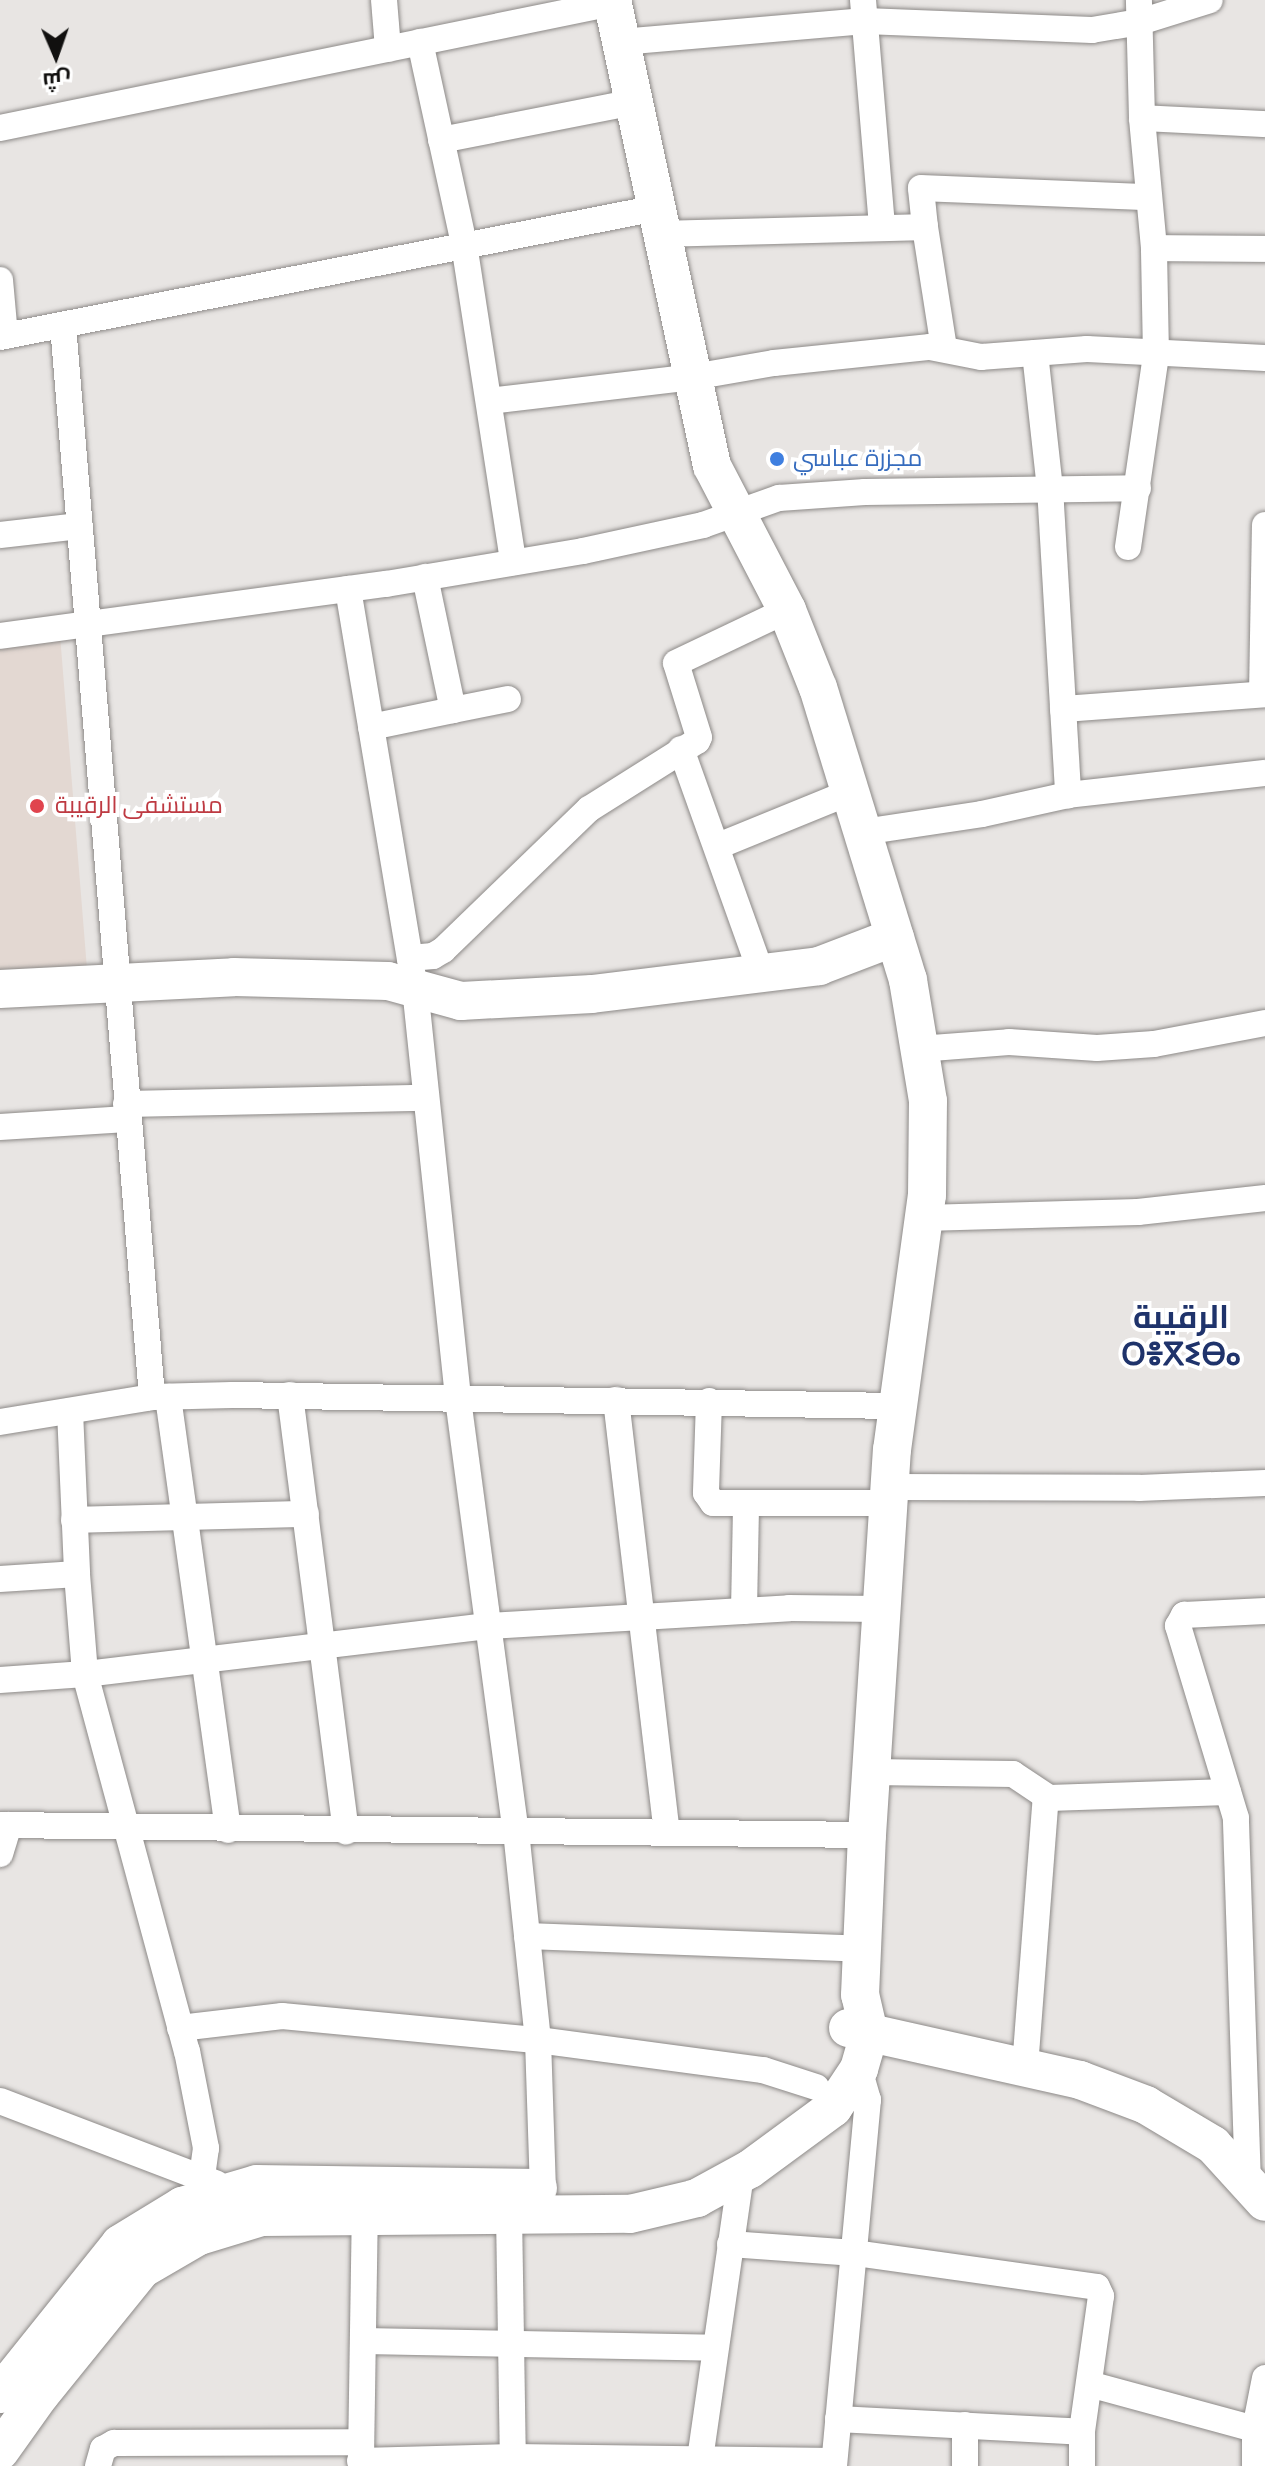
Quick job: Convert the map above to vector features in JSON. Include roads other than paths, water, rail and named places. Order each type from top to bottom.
[{"type":"main road","points":[[0,2451],[40,2395],[142,2269],[199,2236],[262,2217],[630,2214],[697,2198],[741,2174],[833,2108],[859,2069],[867,1835],[889,1495],[924,1218],[928,1101],[908,980],[818,688],[787,610],[712,466],[612,2]]},
{"type":"main road","points":[[0,989],[234,977],[388,981],[412,973],[461,1001],[592,994],[819,966],[895,937]]},
{"type":"main road","points":[[859,2019],[1080,2080],[1146,2105],[1213,2145],[1257,2193]]},
{"type":"main road","points":[[5,2380],[120,2244],[219,2184],[629,2190],[688,2176],[735,2151],[816,2087],[859,2019]]},
{"type":"street","points":[[384,0],[388,49]]},
{"type":"street","points":[[621,42],[864,11],[1092,30],[1139,11],[1210,0]]},
{"type":"street","points":[[0,128],[420,42],[540,9],[612,2]]},
{"type":"street","points":[[864,11],[882,226]]},
{"type":"street","points":[[1128,547],[1156,355],[1154,248],[1142,118],[1139,11]]},
{"type":"street","points":[[420,42],[464,244],[513,562]]},
{"type":"street","points":[[441,140],[634,102]]},
{"type":"street","points":[[1142,118],[1265,124]]},
{"type":"street","points":[[944,348],[921,188],[1149,197]]},
{"type":"street","points":[[0,280],[3,336],[464,244],[660,221],[925,227]]},
{"type":"street","points":[[1154,248],[1265,249]]},
{"type":"street","points":[[63,325],[127,1112],[160,1397],[183,1518],[228,1830]]},
{"type":"street","points":[[489,401],[693,377],[774,363],[944,348],[966,357],[1087,349],[1156,355],[1265,358]]},
{"type":"street","points":[[1035,353],[1050,488],[1068,795]]},
{"type":"street","points":[[0,636],[348,589],[513,562],[703,525],[733,511],[779,498],[865,492],[1138,488]]},
{"type":"street","points":[[1063,709],[1264,694],[1265,525]]},
{"type":"street","points":[[0,535],[79,526]]},
{"type":"street","points":[[425,577],[453,710]]},
{"type":"street","points":[[348,589],[412,973],[458,1399],[516,1831],[538,2040],[543,2188]]},
{"type":"street","points":[[412,973],[443,950],[589,809],[699,737],[676,663],[787,610]]},
{"type":"street","points":[[371,727],[508,699]]},
{"type":"street","points":[[681,749],[761,973]]},
{"type":"street","points":[[863,832],[982,814],[1068,795],[1265,773]]},
{"type":"street","points":[[718,846],[850,792]]},
{"type":"street","points":[[919,1049],[967,1043],[1043,1043],[1097,1048],[1154,1044],[1265,1023]]},
{"type":"street","points":[[0,1127],[127,1112],[424,1098]]},
{"type":"street","points":[[924,1218],[1108,1214],[1265,1198]]},
{"type":"street","points":[[290,1395],[346,1831]]},
{"type":"street","points":[[0,1422],[160,1397],[290,1395],[898,1406]]},
{"type":"street","points":[[616,1400],[667,1832]]},
{"type":"street","points":[[709,1401],[707,1499],[713,1503],[746,1505],[889,1495],[1265,1483]]},
{"type":"street","points":[[70,1411],[85,1674],[180,2028],[206,2148],[219,2184]]},
{"type":"street","points":[[744,1611],[746,1505]]},
{"type":"street","points":[[74,1520],[306,1514]]},
{"type":"street","points":[[0,1579],[77,1574]]},
{"type":"street","points":[[0,1680],[85,1674],[489,1626],[744,1611],[881,1609]]},
{"type":"street","points":[[1257,2193],[1253,1962],[1236,1818],[1178,1621],[1184,1615],[1265,1611]]},
{"type":"street","points":[[871,1772],[1013,1774],[1046,1797],[1228,1792]]},
{"type":"street","points":[[1025,2067],[1046,1797]]},
{"type":"street","points":[[0,1854],[4,1825],[228,1830],[867,1835]]},
{"type":"street","points":[[527,1936],[862,1949]]},
{"type":"street","points":[[180,2028],[282,2016],[538,2040],[763,2070],[816,2087]]},
{"type":"street","points":[[98,2466],[98,2455],[114,2443],[361,2456],[834,2464],[868,2100],[859,2069]]},
{"type":"street","points":[[0,2101],[219,2184]]},
{"type":"street","points":[[699,2462],[741,2174]]},
{"type":"street","points":[[509,2213],[513,2457]]},
{"type":"street","points":[[361,2456],[365,2214]]},
{"type":"street","points":[[730,2244],[855,2253],[1097,2287],[1101,2296],[1082,2432],[1082,2466]]},
{"type":"street","points":[[364,2341],[715,2348]]},
{"type":"street","points":[[1255,2466],[1255,2429],[1265,2378]]},
{"type":"street","points":[[1089,2384],[1255,2429]]},
{"type":"street","points":[[838,2419],[1082,2432]]},
{"type":"street","points":[[965,2425],[965,2466]]},
{"type":"place","name":"مجزرة عباسي","points":[[777,459]]},
{"type":"place","name":"مستشفى الرقيبة","points":[[37,806]]},
{"type":"district","name":"الرقيبة ⵔⴻⴳⵉⴱⴰ","points":[[1181,1338]]}]
